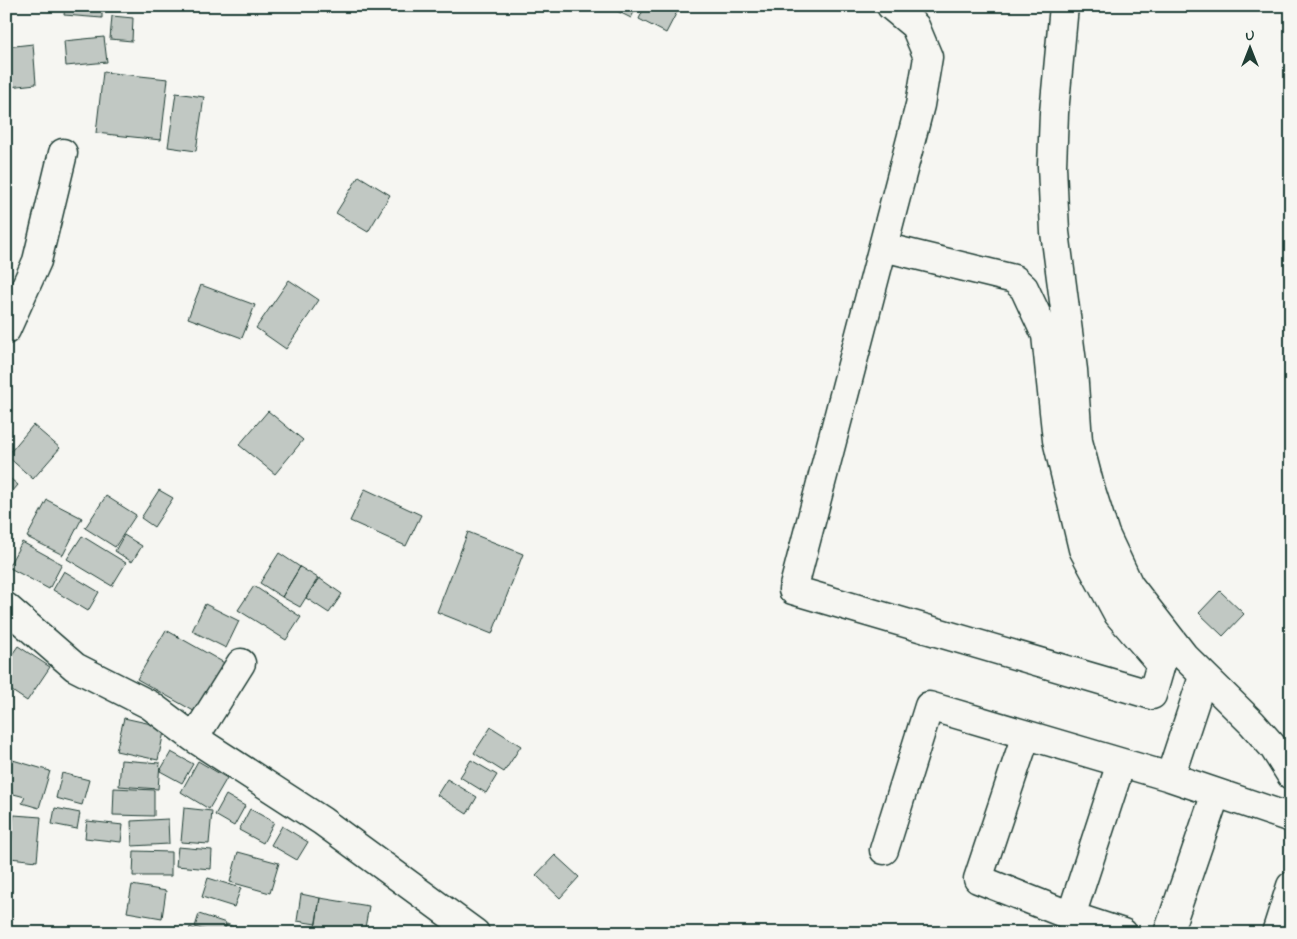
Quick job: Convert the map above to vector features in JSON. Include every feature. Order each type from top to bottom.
[{"type":"street","points":[[891,6],[915,26],[928,57],[920,105],[793,590],[1152,695],[1168,655]]},
{"type":"street","points":[[1064,6],[1054,113],[1052,166],[1055,232],[1073,370],[1078,441],[1105,534],[1128,585],[1168,655]]},
{"type":"street","points":[[6,330],[37,261],[64,153]]},
{"type":"street","points":[[883,247],[1014,280],[1024,288],[1046,335],[1057,440],[1083,549],[1118,614],[1168,655],[1184,656],[1203,677],[1252,723],[1274,748],[1291,775]]},
{"type":"street","points":[[6,606],[75,667],[150,706],[194,738],[322,821],[475,933]]},
{"type":"street","points":[[194,738],[241,663]]},
{"type":"street","points":[[1170,778],[1203,677]]},
{"type":"street","points":[[884,850],[929,706],[1170,778],[1291,818]]},
{"type":"street","points":[[1026,735],[978,879],[1070,916],[1123,933]]},
{"type":"street","points":[[1070,916],[1121,763]]},
{"type":"street","points":[[1168,933],[1216,793]]},
{"type":"street","points":[[1276,933],[1291,886]]},
{"type":"building","points":[[65,6],[102,6],[102,18],[64,15]]},
{"type":"building","points":[[607,6],[637,6],[631,18]]},
{"type":"building","points":[[645,6],[680,6],[666,33],[639,19]]},
{"type":"building","points":[[112,16],[133,18],[132,41],[110,39]]},
{"type":"building","points":[[104,37],[107,62],[66,66],[64,41]]},
{"type":"building","points":[[33,44],[36,84],[9,87],[6,47]]},
{"type":"building","points":[[103,72],[168,79],[161,140],[96,133]]},
{"type":"building","points":[[176,93],[204,97],[196,151],[168,147]]},
{"type":"building","points":[[359,176],[390,195],[368,232],[336,213]]},
{"type":"building","points":[[289,280],[319,300],[286,349],[256,328]]},
{"type":"building","points":[[201,285],[255,305],[242,338],[188,318]]},
{"type":"building","points":[[268,411],[303,440],[275,474],[239,445]]},
{"type":"building","points":[[33,425],[60,448],[33,479],[7,456]]},
{"type":"building","points":[[6,427],[11,430],[6,438]]},
{"type":"building","points":[[6,475],[18,485],[6,499]]},
{"type":"building","points":[[365,489],[421,515],[406,546],[350,521]]},
{"type":"building","points":[[159,490],[173,498],[154,527],[141,518]]},
{"type":"building","points":[[106,496],[136,515],[115,547],[85,528]]},
{"type":"building","points":[[47,500],[82,518],[63,555],[27,537]]},
{"type":"building","points":[[468,532],[523,554],[492,634],[437,612]]},
{"type":"building","points":[[124,535],[142,546],[132,562],[115,551]]},
{"type":"building","points":[[82,536],[126,563],[112,586],[67,559]]},
{"type":"building","points":[[22,542],[62,564],[49,589],[8,567]]},
{"type":"building","points":[[279,553],[300,567],[282,597],[260,583]]},
{"type":"building","points":[[300,567],[318,578],[300,607],[282,597]]},
{"type":"building","points":[[64,571],[99,592],[88,611],[53,590]]},
{"type":"building","points":[[319,578],[342,594],[329,613],[306,598]]},
{"type":"building","points":[[254,586],[301,617],[286,640],[238,610]]},
{"type":"building","points":[[1220,591],[1244,614],[1223,636],[1199,613]]},
{"type":"building","points":[[205,604],[239,621],[226,648],[192,631]]},
{"type":"building","points":[[166,630],[228,665],[199,714],[137,679]]},
{"type":"building","points":[[18,646],[50,667],[27,701],[6,687],[6,663]]},
{"type":"building","points":[[124,718],[165,727],[158,760],[116,751]]},
{"type":"building","points":[[491,727],[521,746],[504,772],[474,753]]},
{"type":"building","points":[[171,752],[193,764],[182,783],[160,771]]},
{"type":"building","points":[[6,758],[50,771],[39,808],[22,803],[25,797],[6,792]]},
{"type":"building","points":[[121,760],[160,763],[158,789],[119,786]]},
{"type":"building","points":[[471,760],[497,775],[486,793],[460,777]]},
{"type":"building","points":[[198,761],[227,778],[209,809],[181,792]]},
{"type":"building","points":[[62,773],[89,780],[82,805],[56,798]]},
{"type":"building","points":[[447,779],[477,797],[467,814],[437,795]]},
{"type":"building","points":[[114,788],[154,790],[154,816],[113,815]]},
{"type":"building","points":[[226,795],[245,806],[234,826],[215,815]]},
{"type":"building","points":[[55,808],[80,813],[77,829],[52,824]]},
{"type":"building","points":[[184,808],[212,811],[209,844],[181,842]]},
{"type":"building","points":[[250,809],[274,822],[263,843],[239,830]]},
{"type":"building","points":[[14,815],[41,817],[37,861],[10,858]]},
{"type":"building","points":[[168,819],[169,844],[132,846],[131,821]]},
{"type":"building","points":[[87,821],[123,825],[121,842],[85,838]]},
{"type":"building","points":[[282,826],[308,842],[297,860],[271,845]]},
{"type":"building","points":[[178,847],[212,850],[211,869],[176,866]]},
{"type":"building","points":[[134,851],[171,852],[171,876],[133,876]]},
{"type":"building","points":[[238,852],[279,863],[270,893],[230,882]]},
{"type":"building","points":[[555,855],[579,877],[560,898],[536,875]]},
{"type":"building","points":[[208,878],[241,888],[234,907],[202,897]]},
{"type":"building","points":[[132,885],[166,891],[162,918],[127,912]]},
{"type":"building","points":[[301,894],[320,898],[316,924],[297,921]]},
{"type":"building","points":[[320,898],[369,906],[364,933],[314,933]]},
{"type":"building","points":[[199,914],[226,923],[223,933],[214,933],[195,927]]},
{"type":"building","points":[[227,924],[247,933],[223,933]]},
{"type":"building","points":[[190,927],[205,933],[188,933]]}]
